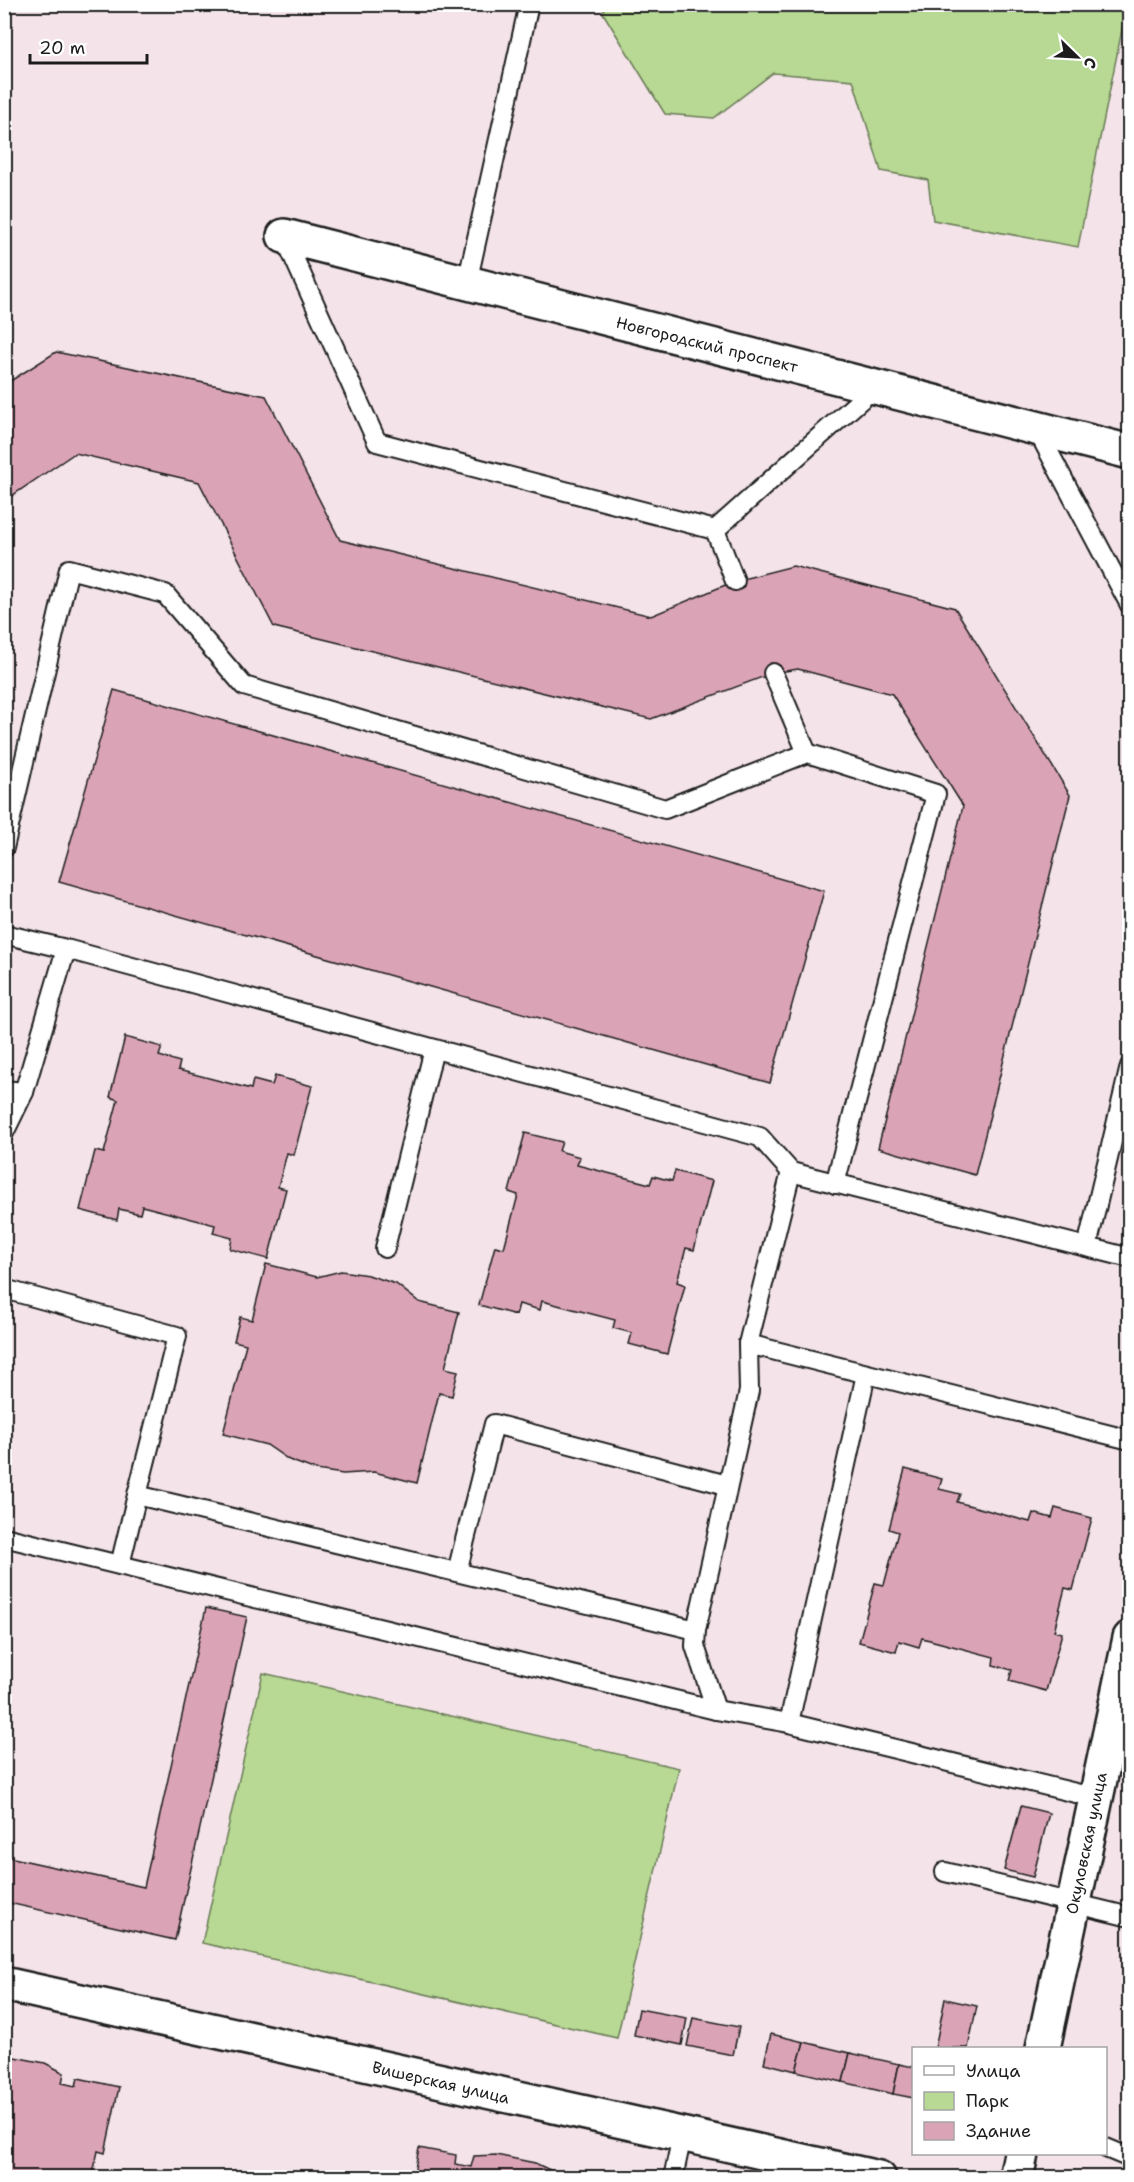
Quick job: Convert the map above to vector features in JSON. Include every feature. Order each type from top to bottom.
[{"type":"street","name":"Новгородский проспект","points":[[284,236],[1130,452]]},
{"type":"street","name":"Окуловская улица","points":[[1043,2047],[1096,1798],[1123,1700],[1130,1638]]},
{"type":"street","name":"Вишерская улица","points":[[4,1984],[879,2178]]},
{"type":"street","points":[[1016,2178],[1021,2155]]},
{"type":"lane","points":[[468,283],[529,4]]},
{"type":"lane","points":[[284,236],[377,442],[715,530]]},
{"type":"lane","points":[[715,530],[875,387]]},
{"type":"lane","points":[[1036,428],[1130,605]]},
{"type":"lane","points":[[715,530],[735,581]]},
{"type":"lane","points":[[4,848],[69,569],[165,594],[244,686],[665,809],[807,753],[936,794],[835,1184]]},
{"type":"lane","points":[[773,673],[807,753]]},
{"type":"lane","points":[[4,934],[760,1137],[791,1173],[1130,1258]]},
{"type":"lane","points":[[4,1133],[24,1092],[66,949]]},
{"type":"lane","points":[[384,1248],[435,1049]]},
{"type":"lane","points":[[1087,1247],[1130,1066]]},
{"type":"lane","points":[[4,1090],[24,1092]]},
{"type":"lane","points":[[716,1710],[695,1646],[696,1630],[748,1391],[748,1344],[791,1173]]},
{"type":"lane","points":[[4,1289],[177,1336],[120,1565]]},
{"type":"lane","points":[[748,1344],[1130,1440]]},
{"type":"lane","points":[[789,1724],[866,1374]]},
{"type":"lane","points":[[457,1572],[494,1424],[727,1485]]},
{"type":"lane","points":[[136,1495],[696,1630]]},
{"type":"lane","points":[[4,1537],[716,1710],[789,1724],[1096,1798]]},
{"type":"lane","points":[[945,1872],[1130,1917]]},
{"type":"lane","points":[[674,2178],[682,2136]]},
{"type":"lane","points":[[1107,2148],[1130,2158]]},
{"type":"path","points":[[93,2173],[116,2177]]},
{"type":"green space","points":[[605,4],[1127,5],[1078,247],[933,220],[928,180],[881,171],[853,80],[773,73],[714,118],[665,114],[603,13]]},
{"type":"green space","points":[[263,1673],[679,1768],[617,2038],[202,1943]]},
{"type":"building","points":[[56,352],[266,396],[340,540],[651,616],[735,581],[793,566],[955,608],[1070,795],[975,1175],[878,1148],[963,806],[892,694],[798,669],[773,673],[651,719],[274,627],[199,482],[75,453],[4,501],[4,385]]},
{"type":"building","points":[[114,690],[824,891],[770,1083],[59,882]]},
{"type":"building","points":[[125,1037],[162,1047],[159,1056],[180,1062],[178,1070],[251,1089],[253,1080],[272,1085],[275,1076],[312,1086],[294,1155],[287,1153],[278,1187],[286,1189],[268,1259],[230,1249],[232,1238],[213,1233],[215,1225],[142,1206],[140,1214],[119,1209],[117,1220],[80,1210],[95,1151],[104,1153],[118,1100],[110,1097]]},
{"type":"building","points":[[525,1133],[562,1142],[559,1151],[580,1157],[577,1165],[650,1184],[653,1176],[672,1181],[675,1171],[712,1181],[694,1250],[686,1248],[677,1282],[685,1285],[667,1354],[629,1344],[632,1333],[613,1328],[615,1320],[542,1301],[540,1310],[519,1304],[516,1315],[479,1305],[495,1246],[504,1248],[518,1195],[509,1192]]},
{"type":"building","points":[[266,1264],[317,1277],[341,1271],[368,1275],[396,1284],[419,1302],[459,1312],[445,1368],[458,1371],[452,1396],[439,1393],[417,1483],[374,1472],[343,1474],[316,1470],[289,1460],[267,1445],[223,1434],[246,1344],[234,1341],[240,1317],[252,1320]]},
{"type":"building","points":[[905,1469],[942,1479],[939,1489],[960,1494],[957,1502],[1030,1522],[1033,1513],[1052,1518],[1055,1508],[1092,1518],[1073,1590],[1065,1588],[1054,1631],[1062,1633],[1046,1691],[1009,1681],[1012,1670],[993,1665],[994,1657],[922,1638],[919,1647],[899,1641],[896,1652],[859,1642],[875,1583],[884,1585],[898,1532],[889,1529]]},
{"type":"building","points":[[206,1608],[247,1617],[175,1940],[4,1902],[4,1856],[144,1887]]},
{"type":"building","points":[[1021,1806],[1049,1813],[1033,1877],[1004,1870]]},
{"type":"building","points":[[945,1999],[977,2006],[968,2047],[935,2047]]},
{"type":"building","points":[[639,2009],[687,2018],[682,2045],[634,2035]]},
{"type":"building","points":[[693,2018],[739,2027],[733,2055],[687,2046]]},
{"type":"building","points":[[771,2034],[804,2042],[796,2071],[764,2063]]},
{"type":"building","points":[[804,2042],[850,2053],[843,2082],[796,2071]]},
{"type":"building","points":[[850,2053],[899,2064],[893,2094],[843,2082]]},
{"type":"building","points":[[4,2055],[45,2063],[64,2073],[62,2083],[76,2086],[78,2078],[119,2087],[105,2153],[98,2151],[92,2178],[4,2178]]},
{"type":"building","points":[[899,2064],[912,2067],[912,2098],[893,2094]]},
{"type":"building","points":[[419,2148],[456,2155],[455,2164],[471,2167],[474,2156],[496,2155],[535,2163],[554,2172],[553,2178],[413,2178]]}]
